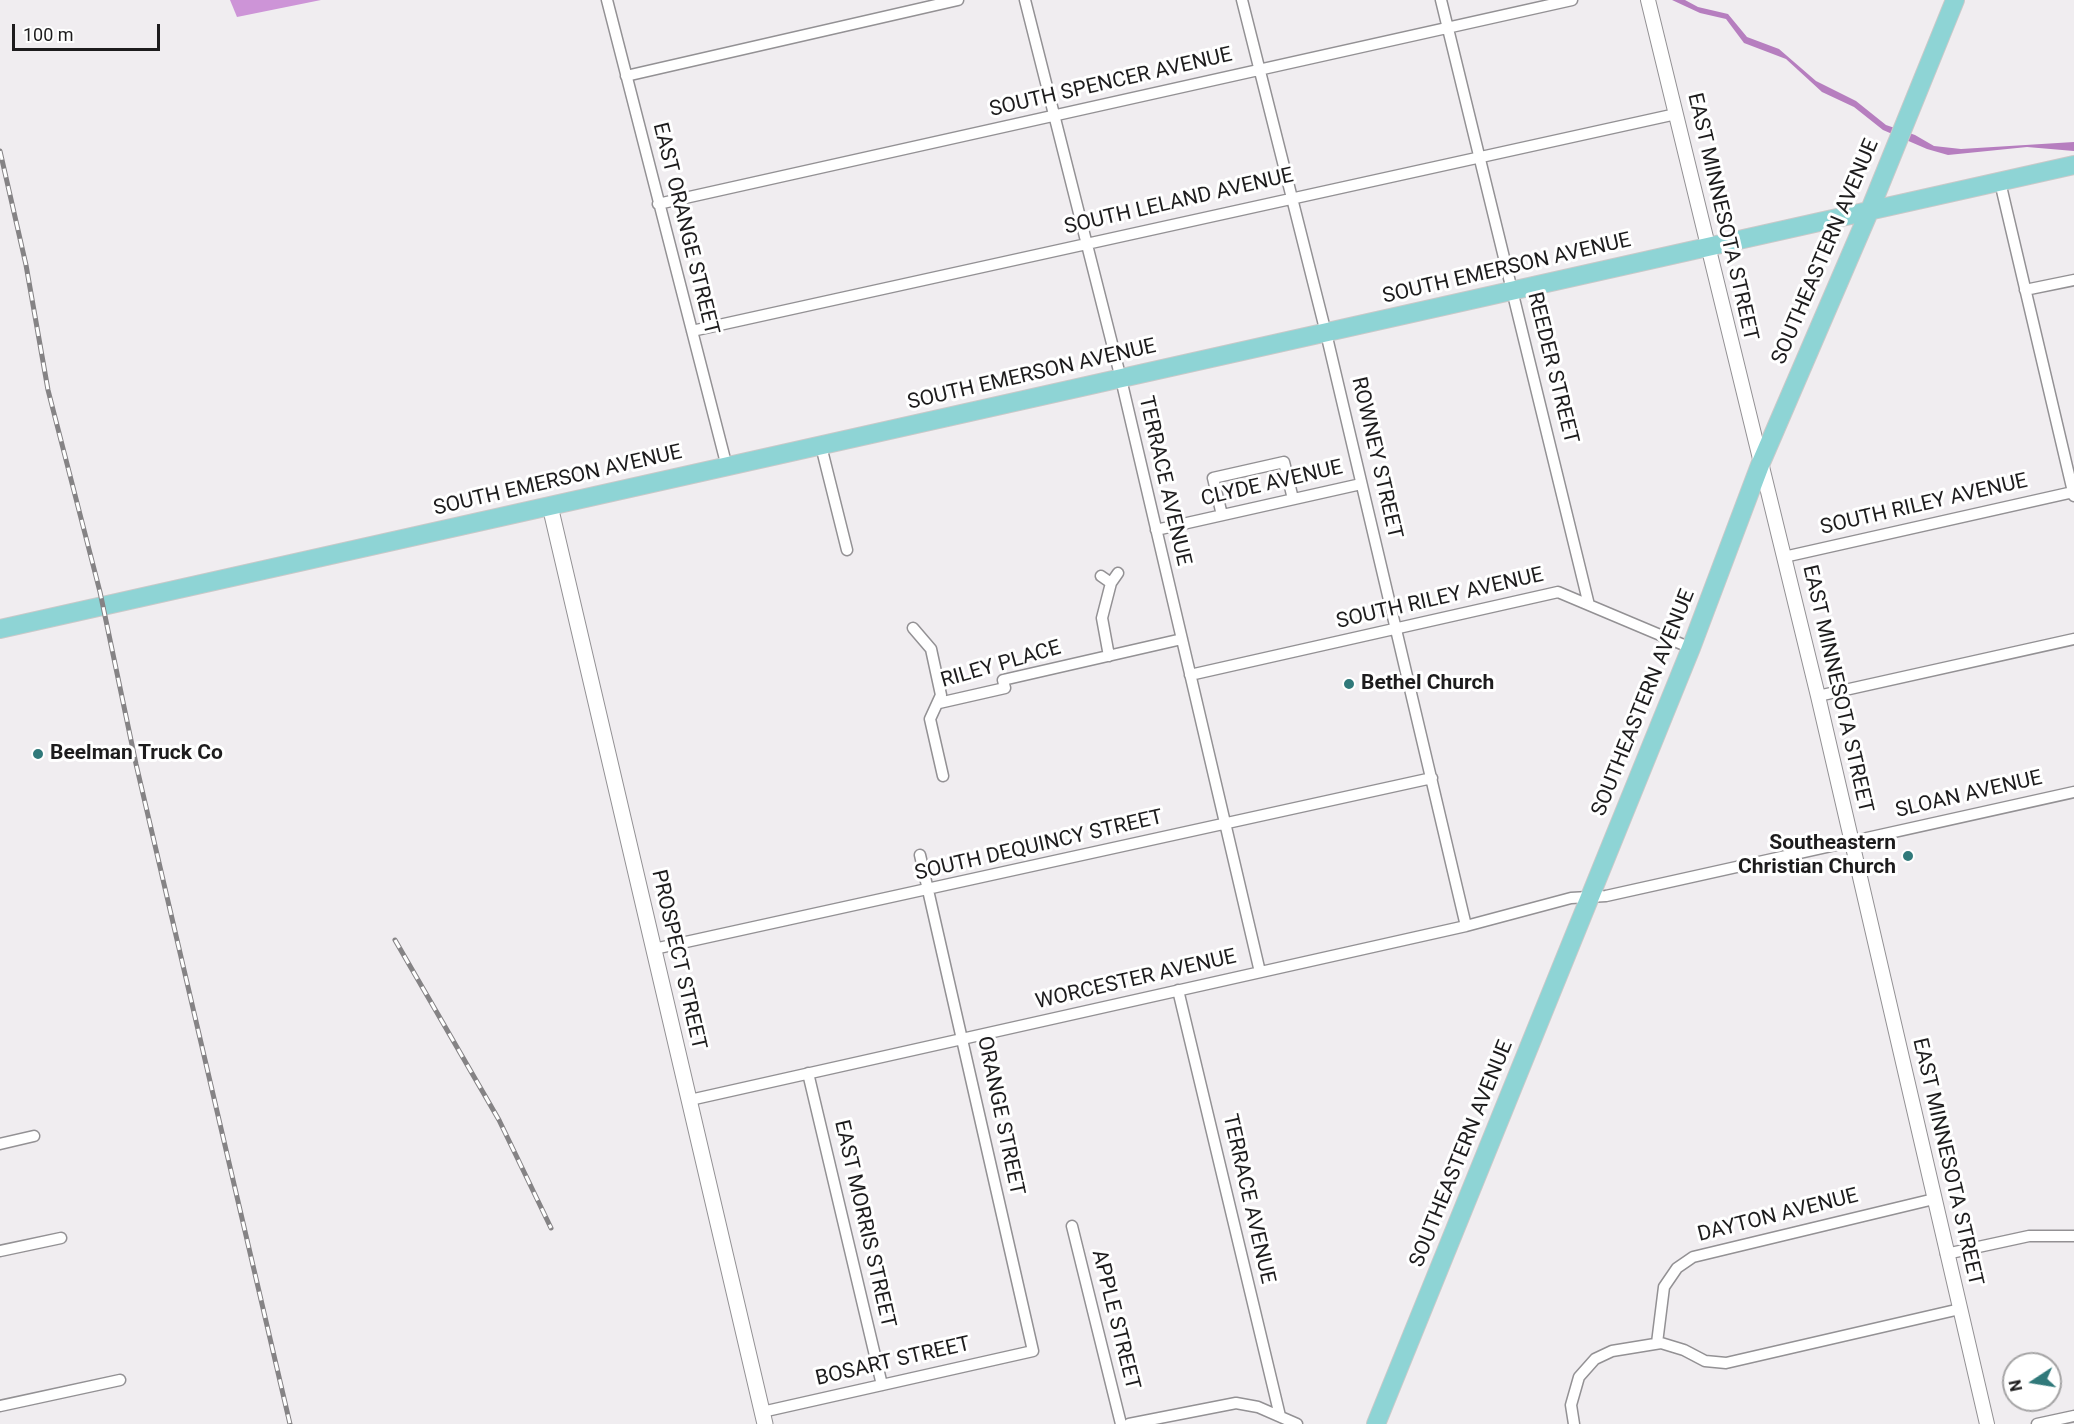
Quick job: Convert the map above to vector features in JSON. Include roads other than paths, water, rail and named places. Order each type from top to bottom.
[{"type":"main road","name":"SOUTHEASTERN AVENUE","points":[[1376,1424],[1691,648],[1760,465],[1869,212],[1955,0]]},
{"type":"main road","name":"SOUTH EMERSON AVENUE","points":[[0,629],[2073,165]]},
{"type":"main road","name":"PROSPECT STREET","points":[[550,506],[764,1418]]},
{"type":"street","name":"EAST ORANGE STREET","points":[[607,0],[727,467]]},
{"type":"street","points":[[626,76],[958,0]]},
{"type":"street","name":"TERRACE AVENUE","points":[[1025,0],[1121,379],[1260,972]]},
{"type":"street","name":"ROWNEY STREET","points":[[1242,0],[1326,333],[1466,926]]},
{"type":"street","name":"REEDER STREET","points":[[1441,0],[1589,605]]},
{"type":"street","name":"SOUTH SPENCER AVENUE","points":[[658,204],[1572,0]]},
{"type":"street","name":"EAST MINNESOTA STREET","points":[[1648,0],[1818,696],[1987,1424]]},
{"type":"street","name":"SOUTH LELAND AVENUE","points":[[692,331],[1480,155],[1676,114]]},
{"type":"street","points":[[2000,182],[2074,494]]},
{"type":"street","points":[[2025,290],[2074,280]]},
{"type":"street","points":[[820,446],[847,550]]},
{"type":"street","points":[[1222,515],[1213,478],[1274,464],[1284,462],[1293,499]]},
{"type":"street","name":"CLYDE AVENUE","points":[[1155,530],[1361,484]]},
{"type":"street","name":"SOUTH RILEY AVENUE","points":[[1784,556],[2074,494]]},
{"type":"street","points":[[1109,656],[1102,618],[1111,583],[1118,573]]},
{"type":"street","points":[[1101,576],[1111,583]]},
{"type":"street","name":"SOUTH RILEY AVENUE","points":[[1190,675],[1558,592],[1691,648]]},
{"type":"street","name":"RILEY PLACE","points":[[913,628],[933,656],[941,695],[930,718],[942,776]]},
{"type":"street","name":"RILEY PLACE","points":[[939,703],[1005,688],[1004,680],[1182,639]]},
{"type":"street","points":[[1818,696],[2074,639]]},
{"type":"street","name":"SOUTH DEQUINCY STREET","points":[[654,949],[1432,778]]},
{"type":"street","name":"SLOAN AVENUE","points":[[1591,897],[1606,896],[2074,792]]},
{"type":"street","name":"ORANGE STREET","points":[[920,855],[1033,1351]]},
{"type":"street","name":"WORCESTER AVENUE","points":[[690,1100],[1466,926],[1570,898],[1591,897]]},
{"type":"street","name":"TERRACE AVENUE","points":[[1178,990],[1280,1416]]},
{"type":"street","name":"EAST MORRIS STREET","points":[[808,1073],[882,1385]]},
{"type":"street","points":[[0,1143],[34,1136]]},
{"type":"street","name":"DAYTON AVENUE","points":[[1657,1343],[1664,1287],[1677,1268],[1693,1257],[1934,1199]]},
{"type":"street","name":"APPLE STREET","points":[[1072,1226],[1121,1424]]},
{"type":"street","points":[[1946,1254],[2029,1236],[2074,1236]]},
{"type":"street","points":[[0,1251],[61,1238]]},
{"type":"street","points":[[1574,1424],[1572,1395],[1585,1369],[1595,1359],[1608,1352],[1657,1343],[1676,1347],[1705,1361],[1730,1362],[1960,1309]]},
{"type":"street","name":"BOSART STREET","points":[[764,1418],[882,1385],[1033,1351]]},
{"type":"street","points":[[0,1406],[120,1380]]},
{"type":"street","points":[[1129,1424],[1231,1403],[1254,1406],[1297,1424]]},
{"type":"street","points":[[2037,1424],[2074,1416]]},
{"type":"railway","points":[[0,151],[26,265],[48,390],[100,592],[136,764],[290,1424]]},
{"type":"railway","points":[[395,940],[499,1120],[551,1228]]},
{"type":"place","name":"Bethel Church","points":[[1349,684]]},
{"type":"place","name":"Beelman Truck Co","points":[[38,754]]},
{"type":"place","name":"Southeastern Christian Church","points":[[1908,856]]}]
